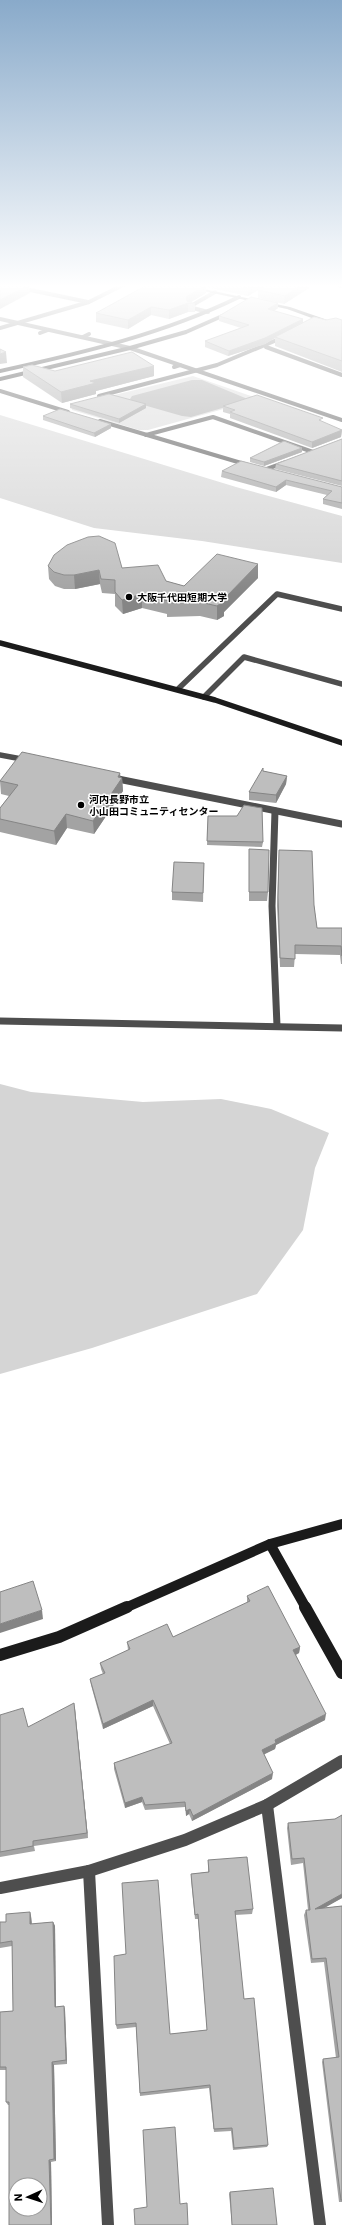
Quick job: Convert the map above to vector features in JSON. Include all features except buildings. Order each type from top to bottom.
[{"type":"main road","points":[[0,643],[178,689],[289,722],[342,743]]},
{"type":"main road","points":[[0,1655],[59,1637],[270,1544],[342,1524]]},
{"type":"main road","points":[[270,1544],[342,1674]]},
{"type":"street","points":[[92,398],[128,389]]},
{"type":"street","points":[[250,389],[342,420]]},
{"type":"street","points":[[0,391],[77,415]]},
{"type":"street","points":[[54,408],[62,406]]},
{"type":"street","points":[[145,435],[213,417],[313,452]]},
{"type":"street","points":[[92,419],[272,472]]},
{"type":"street","points":[[306,454],[320,449]]},
{"type":"street","points":[[264,470],[292,460]]},
{"type":"street","points":[[178,689],[277,594],[342,609]]},
{"type":"street","points":[[204,697],[244,657],[342,684]]},
{"type":"street","points":[[1,757],[35,762]]},
{"type":"street","points":[[105,776],[342,824]]},
{"type":"street","points":[[275,811],[272,906],[277,1026]]},
{"type":"street","points":[[0,1021],[342,1028]]},
{"type":"street","points":[[0,1888],[88,1871],[185,1840],[268,1805],[342,1761]]},
{"type":"street","points":[[268,1805],[320,2225]]},
{"type":"street","points":[[88,1871],[108,2225]]},
{"type":"shaded area","points":[[140,389],[230,389],[260,399],[148,430],[139,430],[72,410],[73,405]]},
{"type":"shaded area","points":[[159,389],[223,389],[250,400],[191,417],[182,416],[133,402],[130,399],[132,396]]},
{"type":"shaded area","points":[[0,415],[236,487],[342,516],[342,563],[202,541],[94,528],[0,498]]},
{"type":"shaded area","points":[[0,1084],[31,1092],[143,1102],[221,1099],[271,1109],[329,1133],[315,1168],[303,1230],[257,1294],[92,1348],[0,1374]]},
{"type":"place","name":"大阪千代田短期大学","points":[[129,597]]},
{"type":"place","name":"河内長野市立 小山田コミュニティセンター","points":[[81,805]]}]
